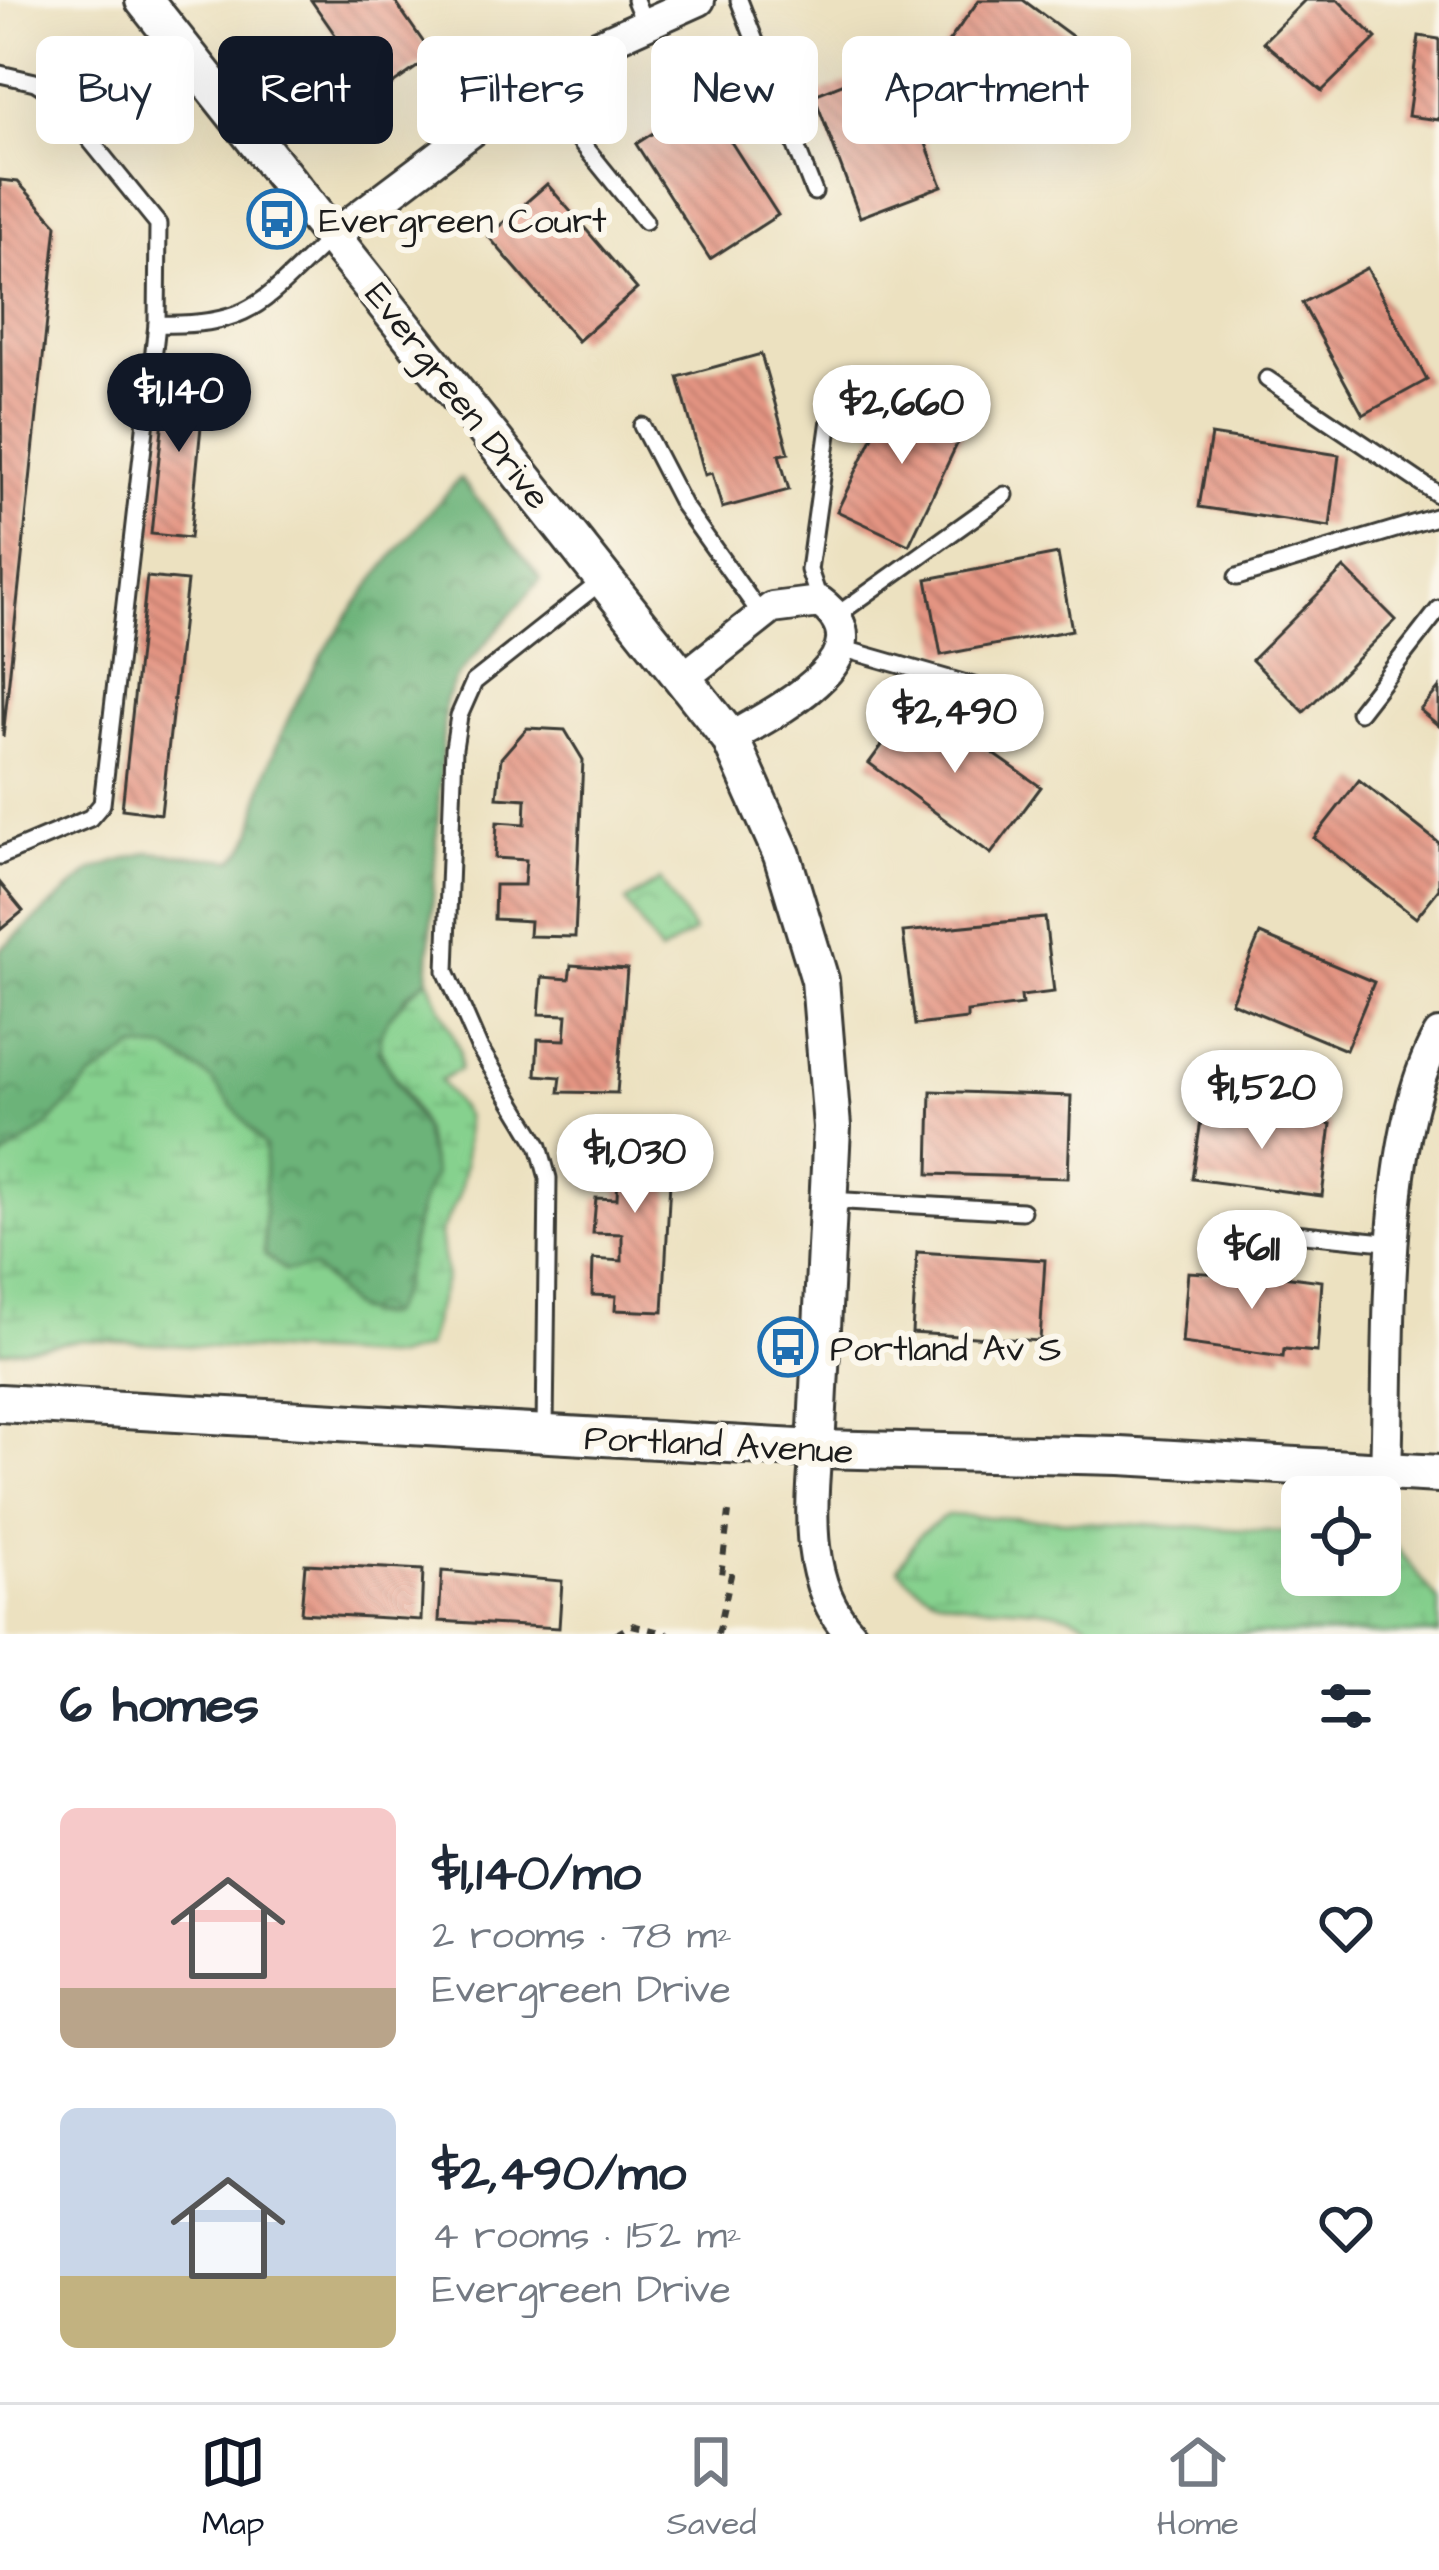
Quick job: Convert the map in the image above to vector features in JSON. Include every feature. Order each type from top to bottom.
[{"type":"street","name":"Evergreen Drive","points":[[145,0],[730,738],[782,855],[820,980],[832,1126],[816,1449]]},
{"type":"street","points":[[603,36],[640,12],[699,0]]},
{"type":"street","points":[[334,236],[456,144]]},
{"type":"street","points":[[683,678],[772,608],[829,609],[844,637],[837,661],[798,698],[730,738]]},
{"type":"street","points":[[1386,1470],[1397,1179],[1428,1054],[1439,1035]]},
{"type":"street","name":"Portland Avenue","points":[[0,1402],[816,1449],[1120,1456],[1439,1474]]},
{"type":"street","points":[[816,1449],[810,1513],[819,1575],[851,1634]]},
{"type":"lane","points":[[739,0],[814,192]]},
{"type":"lane","points":[[0,74],[35,82],[52,92],[147,205],[160,239],[157,324],[102,803],[90,818],[0,856]]},
{"type":"lane","points":[[582,144],[645,221]]},
{"type":"lane","points":[[157,324],[233,320],[262,302],[334,236]]},
{"type":"lane","points":[[1267,380],[1439,495]]},
{"type":"lane","points":[[833,398],[809,570],[829,609],[1005,496]]},
{"type":"lane","points":[[642,426],[682,506],[762,616]]},
{"type":"lane","points":[[1237,577],[1439,516]]},
{"type":"lane","points":[[544,1434],[548,1178],[539,1146],[479,1047],[446,970],[454,748],[459,716],[474,682],[604,579]]},
{"type":"lane","points":[[1359,712],[1439,608]]},
{"type":"lane","points":[[841,648],[1026,701],[1002,724]]},
{"type":"lane","points":[[829,1200],[1022,1210]]},
{"type":"lane","points":[[1226,1226],[1394,1243]]},
{"type":"path","points":[[718,1634],[731,1575],[721,1575],[729,1512]]},
{"type":"path","points":[[616,1634],[632,1625],[669,1634]]},
{"type":"green space","points":[[460,478],[541,579],[456,678],[445,701],[428,978],[405,997],[378,1050],[422,1127],[434,1175],[419,1210],[397,1298],[389,1315],[378,1316],[352,1307],[327,1278],[285,1271],[264,1254],[264,1147],[211,1079],[168,1050],[135,1048],[91,1079],[45,1128],[0,1160],[0,950],[92,870],[148,852],[233,860],[241,852],[252,833],[281,734],[322,655],[373,581]]},
{"type":"green space","points":[[660,880],[694,932],[660,953],[626,902]]},
{"type":"green space","points":[[428,978],[460,1051],[460,1069],[440,1080],[466,1117],[459,1195],[440,1234],[446,1276],[426,1348],[395,1357],[83,1340],[0,1352],[0,1160],[45,1128],[91,1079],[135,1048],[168,1050],[211,1079],[265,1147],[264,1254],[285,1271],[313,1268],[353,1309],[389,1314],[434,1175],[423,1128],[388,1066],[380,1038],[386,1022]]},
{"type":"green space","points":[[947,1515],[1281,1532],[1281,1596],[1401,1596],[1401,1552],[1439,1602],[1439,1634],[1103,1634],[1054,1611],[971,1604],[920,1588],[898,1568],[920,1534]]},
{"type":"building","points":[[311,0],[394,0],[419,36],[417,67],[393,84],[393,36],[336,36]]},
{"type":"building","points":[[979,0],[1023,0],[1072,36],[953,36]]},
{"type":"building","points":[[1305,0],[1338,0],[1376,38],[1322,91],[1263,42]]},
{"type":"building","points":[[1419,36],[1439,39],[1439,120],[1408,116]]},
{"type":"building","points":[[842,84],[842,144],[926,144],[942,186],[860,217],[818,106],[818,93]]},
{"type":"building","points":[[651,134],[651,144],[732,144],[778,215],[710,259],[636,144]]},
{"type":"building","points":[[0,180],[18,182],[57,225],[3,737]]},
{"type":"building","points":[[547,184],[637,289],[578,341],[488,236]]},
{"type":"building","points":[[1367,268],[1427,380],[1363,415],[1302,303]]},
{"type":"building","points":[[761,354],[789,453],[779,455],[789,490],[722,508],[712,473],[705,475],[678,377]]},
{"type":"building","points":[[168,371],[206,375],[190,538],[151,534]]},
{"type":"building","points":[[896,388],[967,423],[909,545],[837,511]]},
{"type":"building","points":[[1211,435],[1339,455],[1330,527],[1199,507]]},
{"type":"building","points":[[1058,554],[1072,630],[941,655],[927,579]]},
{"type":"building","points":[[1344,568],[1396,620],[1304,712],[1252,660]]},
{"type":"building","points":[[147,577],[187,581],[161,814],[122,809]]},
{"type":"building","points":[[1439,688],[1439,726],[1420,710]]},
{"type":"building","points":[[916,699],[1041,787],[991,854],[869,763]]},
{"type":"building","points":[[527,728],[565,730],[583,760],[575,937],[529,936],[530,921],[494,919],[495,885],[524,885],[526,860],[495,858],[497,822],[525,824],[526,799],[497,797],[501,758]]},
{"type":"building","points":[[1359,780],[1439,843],[1439,889],[1416,918],[1314,838]]},
{"type":"building","points":[[0,883],[23,911],[0,930]]},
{"type":"building","points":[[1045,918],[1054,992],[1021,996],[1022,1005],[967,1012],[967,1019],[915,1025],[903,932]]},
{"type":"building","points":[[1260,934],[1374,982],[1346,1050],[1231,1002]]},
{"type":"building","points":[[571,965],[627,969],[617,1093],[559,1092],[561,1077],[536,1075],[538,1039],[565,1040],[567,1015],[539,1014],[542,977],[569,979]]},
{"type":"building","points":[[931,1091],[1071,1096],[1068,1178],[929,1174]]},
{"type":"building","points":[[1203,1108],[1331,1124],[1322,1196],[1192,1179]]},
{"type":"building","points":[[626,1123],[673,1125],[663,1312],[615,1310],[616,1296],[592,1295],[593,1259],[622,1261],[622,1234],[593,1233],[596,1198],[617,1199],[618,1173],[595,1172],[597,1136],[626,1138]]},
{"type":"building","points":[[917,1252],[1045,1260],[1040,1341],[912,1333]]},
{"type":"building","points":[[1221,1268],[1322,1281],[1317,1352],[1284,1349],[1283,1357],[1182,1343],[1188,1272],[1221,1274]]},
{"type":"building","points":[[305,1564],[423,1570],[421,1620],[301,1613]]},
{"type":"building","points":[[442,1571],[562,1581],[559,1628],[439,1621]]},
{"type":"place","name":"Evergreen Court","points":[[277,219]]},
{"type":"place","name":"Portland Av S","points":[[788,1347]]}]
